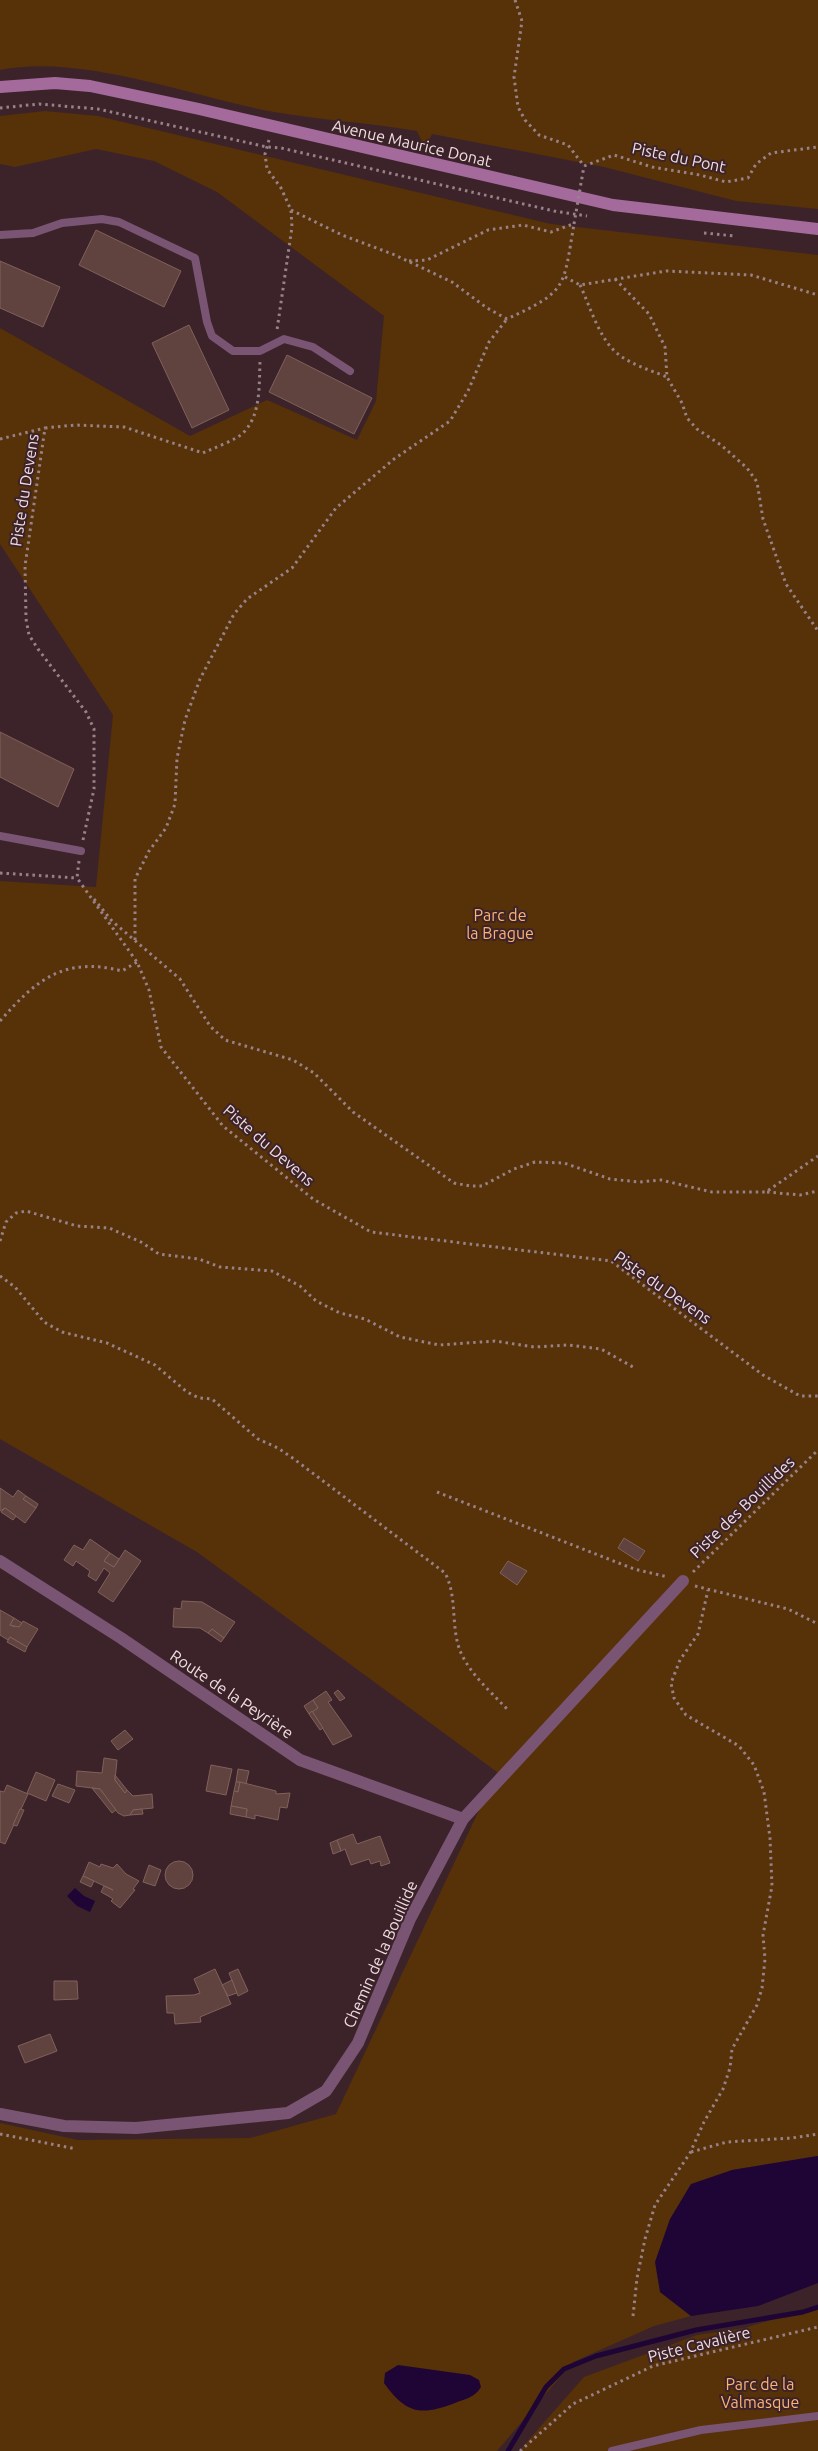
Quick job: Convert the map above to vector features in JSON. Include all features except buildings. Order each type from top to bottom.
[{"type":"main road","name":"Avenue Maurice Donat","points":[[0,87],[55,83],[90,86],[199,109],[613,205],[818,230]]},
{"type":"street","name":"Route de la Peyrière","points":[[0,1561],[121,1638],[300,1760],[463,1819]]},
{"type":"street","name":"Chemin de la Bouillide","points":[[0,2114],[64,2126],[136,2128],[288,2113],[326,2091],[358,2044],[410,1919],[463,1819],[683,1581]]},
{"type":"lane","points":[[0,235],[33,233],[62,223],[102,219],[119,222],[195,258],[207,322],[212,336],[233,351],[260,351],[284,339],[313,347],[350,371]]},
{"type":"lane","points":[[0,836],[81,851]]},
{"type":"lane","points":[[612,2451],[701,2430],[818,2416]]},
{"type":"path","points":[[135,941],[135,879],[149,851],[166,828],[175,804],[177,758],[185,720],[200,679],[234,614],[247,599],[292,568],[336,508],[394,458],[450,421],[468,391],[489,342],[508,319],[543,302],[556,292],[565,277],[584,166],[568,145],[539,135],[525,120],[518,107],[514,78],[522,21],[515,0]]},
{"type":"path","points":[[0,108],[39,104],[98,110],[267,148]]},
{"type":"path","points":[[272,127],[265,154],[267,168],[281,188],[291,210],[292,228],[282,310],[274,343]]},
{"type":"path","name":"Piste du Pont","points":[[584,166],[614,155],[652,167],[700,175],[726,182],[748,178],[756,164],[771,153],[818,146]]},
{"type":"path","points":[[291,210],[342,236],[409,261],[452,282],[487,308],[508,319]]},
{"type":"path","points":[[409,261],[427,260],[488,230],[523,226],[551,232],[574,224]]},
{"type":"path","points":[[580,286],[666,271],[751,275],[818,295]]},
{"type":"path","points":[[565,277],[580,286],[604,336],[616,352],[632,363],[667,376]]},
{"type":"path","points":[[615,279],[649,314],[664,347],[667,376],[682,403],[687,418],[697,429],[721,445],[747,468],[757,482],[763,519],[786,584],[818,631]]},
{"type":"path","name":"Piste du Devens","points":[[260,351],[259,398],[252,420],[244,434],[203,454],[124,427],[75,425],[45,428],[25,566],[26,620],[29,635],[86,712],[94,729],[94,789],[77,878],[137,962],[150,990],[161,1047],[223,1126],[313,1199],[371,1232],[611,1261],[763,1375],[800,1396],[818,1396]]},
{"type":"path","points":[[0,439],[45,428]]},
{"type":"path","points":[[0,873],[77,878],[112,920],[180,979],[210,1026],[225,1040],[293,1060],[314,1073],[353,1112],[454,1183],[482,1186],[514,1169],[535,1162],[564,1163],[610,1179],[638,1182],[662,1180],[712,1192],[766,1192],[800,1195],[818,1191]]},
{"type":"path","points":[[0,1022],[43,979],[82,965],[105,966],[122,971],[137,962]]},
{"type":"path","points":[[766,1192],[818,1156]]},
{"type":"path","points":[[0,1241],[6,1222],[16,1213],[26,1211],[77,1226],[109,1228],[141,1242],[159,1254],[199,1259],[220,1267],[272,1271],[300,1286],[316,1301],[340,1312],[365,1320],[400,1337],[439,1345],[495,1341],[534,1347],[568,1345],[601,1349],[634,1367]]},
{"type":"path","points":[[0,1220],[6,1222]]},
{"type":"path","points":[[0,1276],[15,1287],[44,1322],[62,1332],[107,1343],[155,1365],[187,1392],[200,1398],[212,1399],[258,1439],[278,1448],[294,1459],[445,1573],[452,1586],[460,1651],[472,1672],[508,1710]]},
{"type":"path","name":"Piste des Bouillides","points":[[683,1581],[818,1450]]},
{"type":"path","points":[[437,1492],[634,1569],[683,1581],[708,1590],[788,1609],[818,1624]]},
{"type":"path","points":[[633,2316],[644,2238],[655,2204],[690,2153],[704,2122],[723,2090],[730,2068],[732,2049],[757,2005],[762,1988],[765,1959],[763,1935],[772,1886],[770,1838],[764,1792],[754,1765],[740,1746],[686,1715],[674,1698],[671,1682],[680,1660],[698,1634],[708,1590]]},
{"type":"path","points":[[0,2134],[76,2150]]},
{"type":"path","points":[[690,2153],[727,2142],[792,2138],[818,2134]]},
{"type":"path","name":"Piste Cavalière","points":[[520,2451],[573,2404],[653,2366],[818,2328]]},
{"type":"green space","points":[[0,0],[818,0],[818,209],[736,201],[604,167],[432,134],[425,148],[417,131],[274,112],[101,72],[66,67],[32,66],[0,70]]},
{"type":"green space","name":"Parc de la Brague","points":[[45,111],[98,116],[551,224],[818,255],[818,2156],[732,2170],[660,2292],[691,2316],[654,2326],[573,2362],[497,2451],[0,2451],[0,2123],[78,2140],[250,2138],[336,2114],[497,1772],[197,1552],[0,1439],[0,881],[96,887],[113,715],[0,544],[0,328],[190,436],[267,400],[357,440],[376,401],[384,316],[217,192],[154,161],[96,149],[15,167],[0,164],[0,116]]},
{"type":"green space","name":"Parc de la Valmasque","points":[[818,2306],[818,2451],[519,2451],[584,2377],[697,2335],[744,2328]]},
{"type":"shaded area","points":[[75,1888],[84,1896],[95,1901],[90,1912],[77,1906],[67,1896]]},
{"type":"shaded area","points":[[818,2156],[818,2283],[758,2306],[691,2316],[660,2292],[655,2262],[670,2219],[691,2184],[732,2170]]},
{"type":"shaded area","points":[[398,2365],[470,2375],[479,2380],[481,2387],[470,2397],[443,2407],[433,2410],[415,2410],[400,2401],[384,2383],[385,2373]]},
{"type":"waterway","points":[[508,2451],[546,2387],[564,2369],[596,2356],[696,2330],[803,2312],[818,2307]]}]
